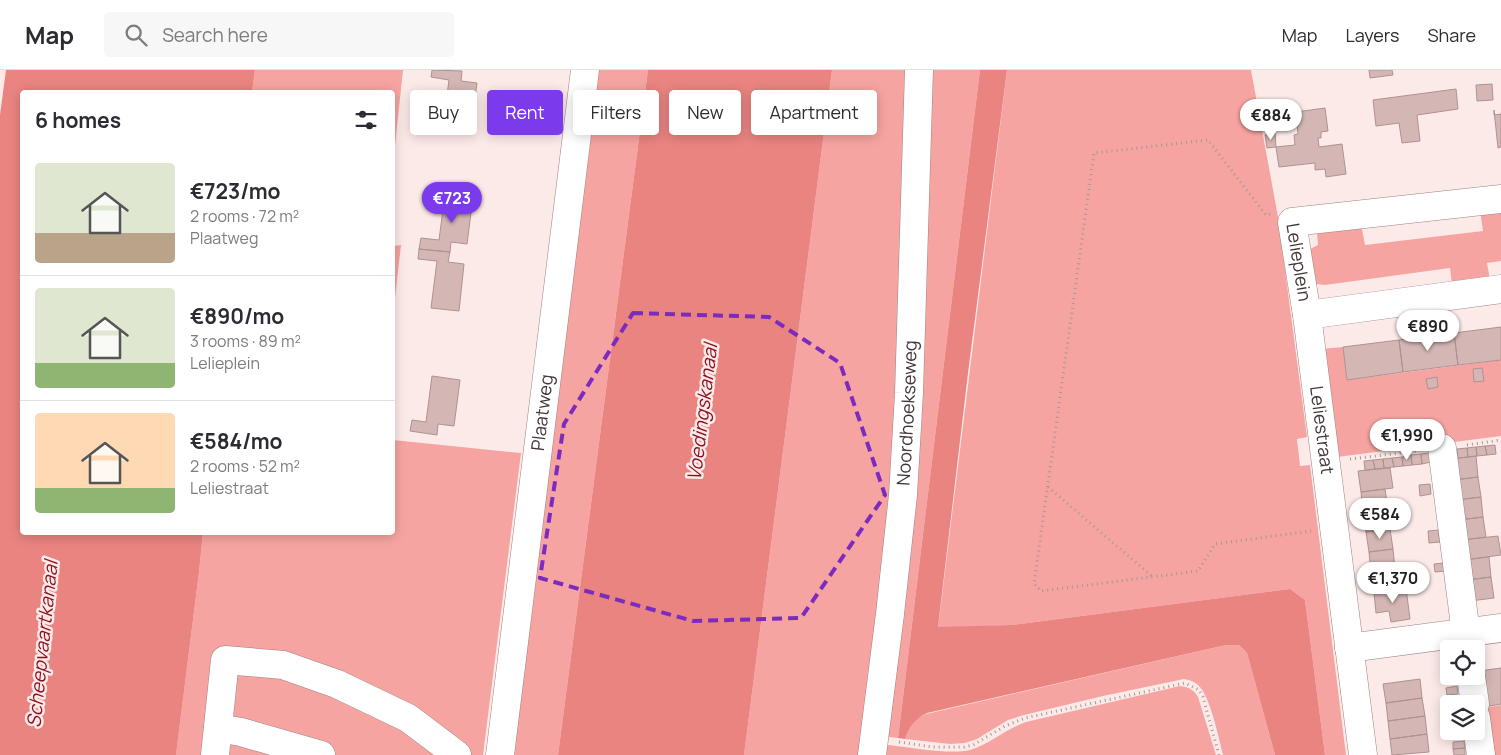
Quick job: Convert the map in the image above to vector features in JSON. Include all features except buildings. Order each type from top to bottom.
[{"type":"street","name":"Plaatweg","points":[[500,755],[585,70]]},
{"type":"street","name":"Noordhoekseweg","points":[[872,755],[903,495],[909,393],[919,70]]},
{"type":"street","name":"Lelieplein","points":[[1501,199],[1292,222],[1307,315],[1501,289]]},
{"type":"street","name":"Leliestraat","points":[[1307,315],[1364,755]]},
{"type":"street","points":[[1442,448],[1467,640]]},
{"type":"street","points":[[1470,640],[1501,628]]},
{"type":"street","points":[[1349,648],[1440,643]]},
{"type":"street","points":[[215,755],[225,660],[283,665],[337,684],[408,718],[457,755]]},
{"type":"street","points":[[218,728],[241,732],[321,755]]},
{"type":"street","points":[[1478,740],[1480,755]]},
{"type":"path","points":[[1292,222],[1291,211],[1266,215],[1208,140],[1094,153],[1034,584],[1041,591],[1198,571],[1216,544],[1334,528]]},
{"type":"path","points":[[1326,462],[1501,440]]},
{"type":"path","points":[[1048,487],[1154,577]]},
{"type":"path","points":[[919,744],[933,747],[964,747],[973,745],[1005,726],[1025,718],[1185,683],[1199,690],[1203,697],[1219,755]]},
{"type":"highlighted area","points":[[633,313],[769,317],[840,363],[885,495],[801,618],[693,621],[540,578],[564,424]]},
{"type":"shaded area","points":[[255,70],[403,70],[395,146],[395,90],[252,90]]},
{"type":"shaded area","points":[[595,70],[648,70],[645,90],[592,90]]},
{"type":"shaded area","points":[[832,70],[913,70],[903,351],[865,755],[744,755],[824,135],[877,135],[877,90],[829,90]]},
{"type":"shaded area","points":[[925,70],[980,70],[898,738],[889,737],[882,732]]},
{"type":"shaded area","points":[[1007,70],[1251,70],[1278,217],[1307,437],[1297,439],[1300,466],[1310,465],[1346,755],[1325,755],[1305,600],[1290,589],[1012,625],[938,628]]},
{"type":"shaded area","points":[[587,135],[639,135],[558,755],[508,755]]},
{"type":"shaded area","points":[[1501,207],[1501,261],[1487,263],[1490,280],[1452,284],[1450,268],[1325,285],[1316,284],[1310,249],[1318,245],[1317,232],[1361,224],[1365,245],[1483,231],[1480,210]]},
{"type":"shaded area","points":[[401,245],[395,298],[395,246]]},
{"type":"shaded area","points":[[1343,347],[1347,380],[1501,360],[1501,436],[1337,457],[1321,349]]},
{"type":"shaded area","points":[[395,440],[521,453],[483,755],[176,755],[203,535],[395,535]]},
{"type":"shaded area","points":[[1226,645],[1239,645],[1247,653],[1275,755],[1223,755],[1214,718],[1202,690],[1196,684],[1184,679],[1024,715],[1008,720],[977,739],[965,743],[950,744],[905,739],[913,724],[926,714]]},
{"type":"shaded area","points":[[1180,686],[1191,689],[1198,697],[1216,755],[879,755],[880,748],[888,745],[951,752],[970,750],[1026,722]]},
{"type":"shaded area","points":[[1501,705],[1501,755],[1484,755],[1482,740],[1485,740],[1485,708]]},
{"type":"water","name":"Scheepvaartkanaal","points":[[6,70],[255,70],[252,90],[20,90],[20,535],[203,535],[176,755],[0,755],[0,115]]},
{"type":"water","name":"Voedingskanaal","points":[[648,70],[832,70],[829,90],[751,90],[751,135],[824,135],[744,755],[558,755],[639,135],[659,135],[659,90],[645,90]]},
{"type":"water","points":[[980,70],[1007,70],[938,627],[1012,625],[1290,589],[1305,600],[1325,755],[1275,755],[1247,653],[1239,645],[1226,645],[927,713],[913,724],[905,739],[898,738]]}]
